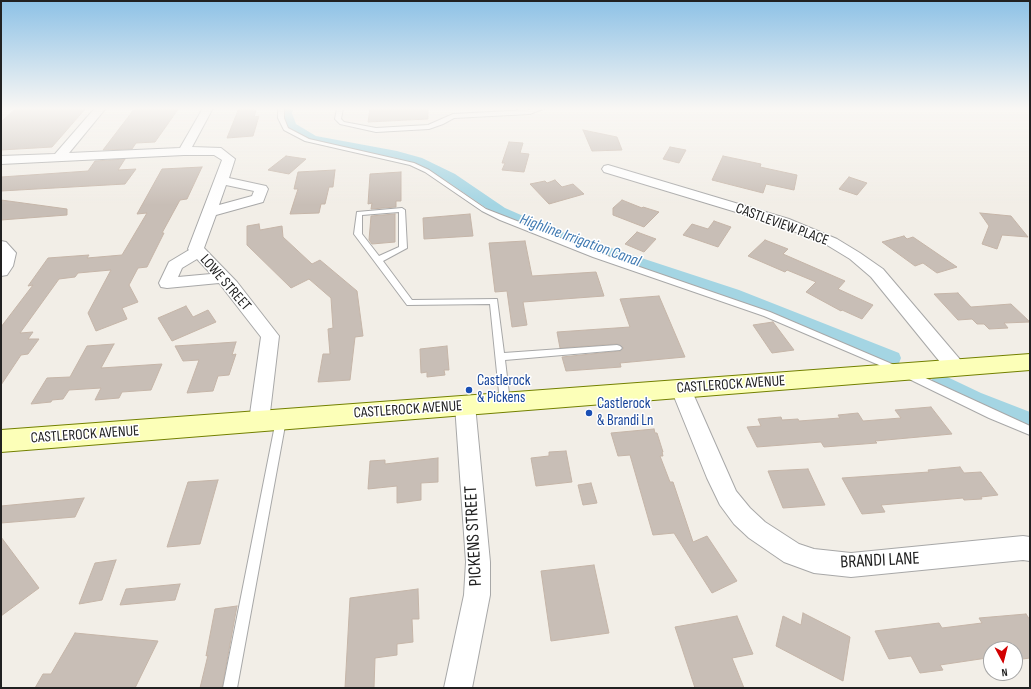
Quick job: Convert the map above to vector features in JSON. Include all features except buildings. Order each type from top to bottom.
[{"type":"street","points":[[59,157],[73,140]]},
{"type":"street","points":[[1,160],[184,151],[190,140]]},
{"type":"street","name":"LOWE STREET","points":[[184,151],[217,151],[229,159],[196,249],[223,278],[270,336],[270,420]]},
{"type":"street","name":"CASTLEVIEW PLACE","points":[[608,169],[784,222],[832,242],[855,256],[877,273],[956,368]]},
{"type":"street","points":[[210,212],[258,199],[261,189],[222,180]]},
{"type":"street","points":[[1,244],[8,253],[5,266],[1,271]]},
{"type":"street","points":[[198,252],[175,265],[167,283],[223,278]]},
{"type":"street","name":"CASTLEROCK AVENUE","points":[[1,441],[1030,362]]},
{"type":"street","name":"BRANDI LANE","points":[[681,389],[718,478],[728,498],[742,516],[757,530],[793,554],[814,561],[851,565],[1022,548],[1030,549]]},
{"type":"street","name":"PICKENS STREET","points":[[458,688],[477,595],[478,562],[465,405]]},
{"type":"lane","points":[[308,140],[412,164],[427,171],[484,210],[596,255],[768,314],[929,383],[974,406],[1030,431]]},
{"type":"lane","points":[[378,260],[403,248],[402,210],[359,213],[358,234],[410,303],[494,301],[505,402]]},
{"type":"lane","points":[[500,357],[617,348]]},
{"type":"lane","points":[[230,688],[270,420]]},
{"type":"waterway","name":"Highline Irrigation Canal","points":[[320,140],[397,155],[418,161],[450,177],[500,211],[548,232],[733,294],[892,358]]},
{"type":"waterway","name":"Highline Irrigation Canal","points":[[941,381],[974,398],[1030,421]]},
{"type":"place","name":"Castlerock & Pickens","points":[[469,390]]},
{"type":"place","name":"Castlerock & Brandi Ln","points":[[589,413]]}]
